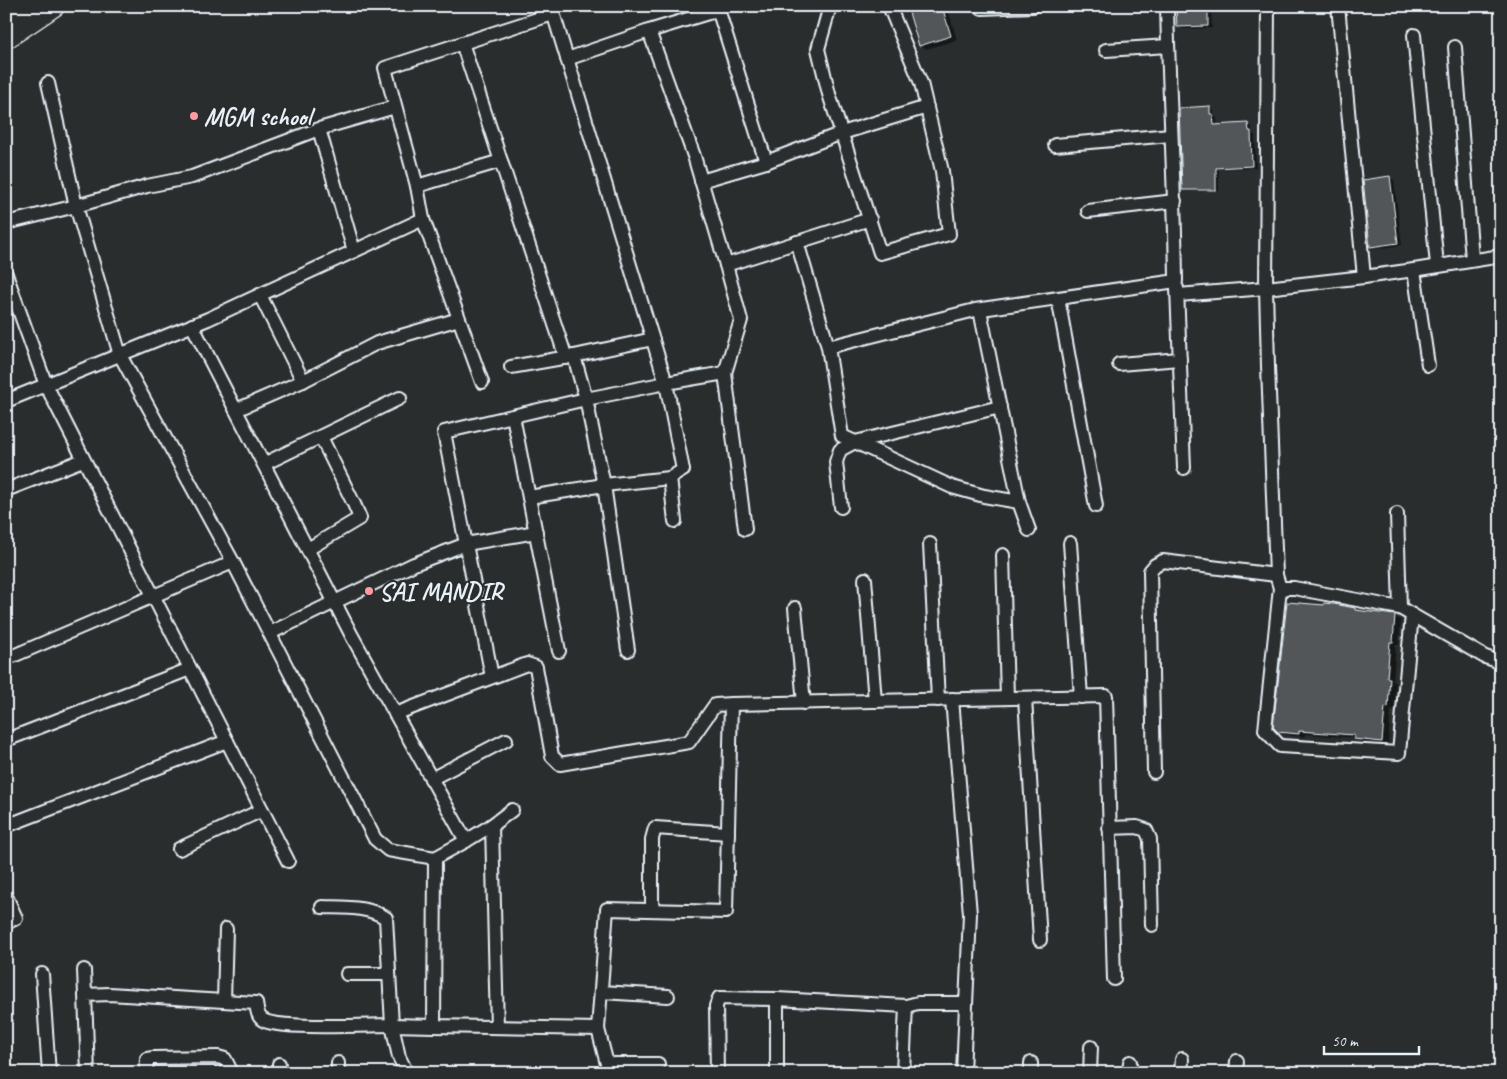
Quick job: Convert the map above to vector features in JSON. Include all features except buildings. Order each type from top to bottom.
[{"type":"street","points":[[6,23],[30,6]]},
{"type":"street","points":[[6,39],[56,6]]},
{"type":"street","points":[[830,6],[818,49],[829,94],[880,253],[949,234],[942,171],[927,107],[920,82],[889,6]]},
{"type":"street","points":[[982,8],[1033,6]]},
{"type":"street","points":[[1167,6],[1184,468]]},
{"type":"street","points":[[1268,6],[1266,288],[1276,575],[1280,588],[1265,730],[1280,746],[1399,753],[1412,615]]},
{"type":"street","points":[[1338,6],[1364,277]]},
{"type":"street","points":[[567,59],[718,8],[766,162]]},
{"type":"street","points":[[482,382],[423,219],[417,186],[385,68],[462,43],[552,10],[666,383],[683,470],[670,478],[604,485],[529,497]]},
{"type":"street","points":[[649,31],[701,181],[740,320],[725,373],[745,529]]},
{"type":"street","points":[[1414,35],[1437,265]]},
{"type":"street","points":[[462,43],[501,161],[586,399],[604,485],[628,650]]},
{"type":"street","points":[[1106,50],[1168,46]]},
{"type":"street","points":[[1454,46],[1472,260]]},
{"type":"street","points":[[48,82],[76,206],[120,355],[233,562],[375,839],[388,850],[435,858],[492,825],[512,810]]},
{"type":"street","points":[[6,223],[147,186],[192,177],[319,129],[395,107]]},
{"type":"street","points":[[701,181],[766,162],[842,133],[927,107]]},
{"type":"street","points":[[319,129],[354,251]]},
{"type":"street","points":[[1055,145],[1171,135]]},
{"type":"street","points":[[417,186],[501,161]]},
{"type":"street","points":[[1088,211],[1175,201]]},
{"type":"street","points":[[6,400],[192,326],[423,219]]},
{"type":"street","points":[[726,265],[870,219]]},
{"type":"street","points":[[797,242],[828,347],[842,436],[952,487],[984,496],[1020,502]]},
{"type":"street","points":[[1178,295],[1266,288],[1364,277],[1501,256]]},
{"type":"street","points":[[1414,270],[1428,366]]},
{"type":"street","points":[[6,274],[10,299],[46,385],[288,861]]},
{"type":"street","points":[[828,347],[980,310],[1176,281]]},
{"type":"street","points":[[260,295],[303,381]]},
{"type":"street","points":[[1058,298],[1096,506]]},
{"type":"street","points":[[980,310],[1020,502],[1029,530]]},
{"type":"street","points":[[236,410],[303,381],[377,344],[459,319]]},
{"type":"street","points":[[192,326],[352,636],[466,841]]},
{"type":"street","points":[[511,367],[653,340]]},
{"type":"street","points":[[1119,364],[1180,359]]},
{"type":"street","points":[[492,677],[444,432],[586,399],[725,373]]},
{"type":"street","points":[[264,464],[400,398]]},
{"type":"street","points":[[841,507],[836,462],[840,450],[855,442],[1000,407]]},
{"type":"street","points":[[513,416],[558,651]]},
{"type":"street","points":[[308,549],[360,518],[321,437]]},
{"type":"street","points":[[6,490],[84,460]]},
{"type":"street","points":[[670,478],[675,522]]},
{"type":"street","points":[[1397,514],[1400,608]]},
{"type":"street","points":[[270,633],[414,564],[466,544],[536,532]]},
{"type":"street","points":[[930,544],[938,700]]},
{"type":"street","points":[[1070,544],[1081,696]]},
{"type":"street","points":[[1003,554],[1007,698]]},
{"type":"street","points":[[6,659],[233,562]]},
{"type":"street","points":[[1154,772],[1150,571],[1155,565],[1163,562],[1276,575]]},
{"type":"street","points":[[865,579],[875,701]]},
{"type":"street","points":[[1280,588],[1294,588],[1400,608],[1485,656],[1501,662]]},
{"type":"street","points":[[795,608],[804,703]]},
{"type":"street","points":[[395,714],[526,664],[536,667],[552,756],[560,764],[689,742],[715,705],[1106,696],[1114,979]]},
{"type":"street","points":[[6,740],[190,669]]},
{"type":"street","points":[[1025,698],[1040,940]]},
{"type":"street","points":[[952,700],[970,914],[963,1073]]},
{"type":"street","points":[[658,1064],[607,1068],[598,1029],[607,909],[726,912],[731,704]]},
{"type":"street","points":[[431,779],[506,740]]},
{"type":"street","points":[[6,826],[227,741]]},
{"type":"street","points":[[179,849],[262,810]]},
{"type":"street","points":[[492,825],[497,1027]]},
{"type":"street","points":[[1109,828],[1137,827],[1146,830],[1150,839],[1152,925]]},
{"type":"street","points":[[652,910],[652,839],[655,828],[728,834]]},
{"type":"street","points":[[434,1026],[435,858]]},
{"type":"street","points":[[6,896],[16,918],[6,923]]},
{"type":"street","points":[[322,906],[377,912],[386,918],[392,1025],[399,1057],[407,1073]]},
{"type":"street","points":[[224,1001],[226,929]]},
{"type":"street","points":[[84,970],[88,1073]]},
{"type":"street","points":[[42,974],[49,1073]]},
{"type":"street","points":[[346,974],[389,974]]},
{"type":"street","points":[[601,992],[668,996]]},
{"type":"street","points":[[85,995],[109,994],[256,1003],[258,1015],[263,1020],[290,1026],[392,1025],[598,1029]]},
{"type":"street","points":[[717,1073],[716,1006],[719,998],[906,1006],[918,1003],[966,1003]]},
{"type":"street","points":[[777,999],[777,1073]]},
{"type":"street","points":[[903,1073],[906,1006]]},
{"type":"street","points":[[1090,1073],[1091,1047]]},
{"type":"street","points":[[146,1073],[147,1059],[218,1057],[225,1059],[229,1066],[229,1073]]},
{"type":"street","points":[[1181,1073],[1182,1059]]},
{"type":"place","name":"MGM school","points":[[194,116]]},
{"type":"place","name":"SAI MANDIR","points":[[369,591]]}]
